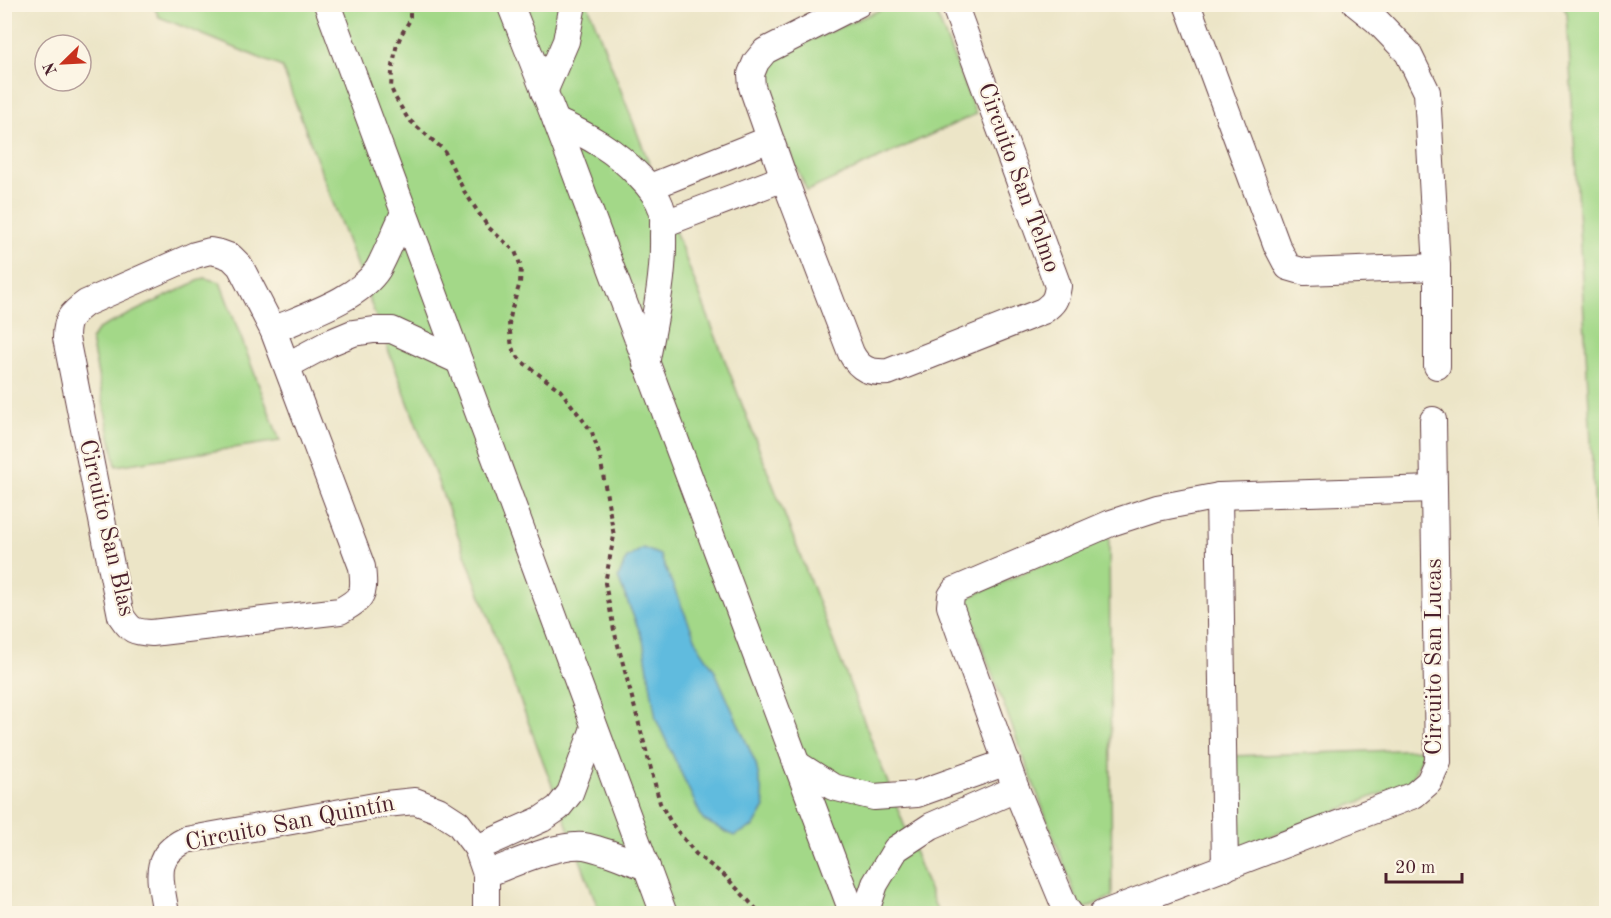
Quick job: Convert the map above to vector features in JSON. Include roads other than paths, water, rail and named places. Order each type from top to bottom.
[{"type":"street","points":[[327,4],[664,914]]},
{"type":"street","points":[[510,4],[853,914]]},
{"type":"street","points":[[544,92],[566,41],[573,4]]},
{"type":"street","name":"Circuito San Telmo","points":[[858,4],[765,51],[756,62],[752,75],[752,87],[851,353],[855,361],[864,369],[874,373],[888,372],[1043,311],[1053,303],[1057,295],[1058,286],[954,4]]},
{"type":"street","points":[[1187,4],[1277,246],[1288,267],[1305,272],[1437,267]]},
{"type":"street","points":[[1356,4],[1376,20],[1408,53],[1427,92],[1437,267],[1437,366]]},
{"type":"street","points":[[556,121],[606,147],[630,165],[650,188],[662,211],[664,260],[660,295],[646,364]]},
{"type":"street","points":[[650,188],[770,139]]},
{"type":"street","points":[[663,224],[784,178]]},
{"type":"street","points":[[273,330],[348,297],[363,286],[377,270],[404,213]]},
{"type":"street","name":"Circuito San Blas","points":[[210,251],[231,257],[240,266],[273,330],[362,567],[364,583],[362,595],[354,604],[340,611],[152,633],[137,632],[128,627],[121,616],[118,605],[66,338],[66,323],[75,311],[86,303],[195,255],[210,251]]},
{"type":"street","points":[[288,365],[353,333],[374,330],[392,330],[459,361]]},
{"type":"street","name":"Circuito San Lucas","points":[[1102,914],[1414,795],[1429,782],[1438,762],[1433,420]]},
{"type":"street","points":[[1070,914],[1065,908],[1016,789],[950,606],[951,596],[955,590],[1111,524],[1157,508],[1219,496],[1434,489]]},
{"type":"street","points":[[1219,496],[1225,868]]},
{"type":"street","points":[[477,848],[542,819],[558,808],[570,793],[594,728]]},
{"type":"street","points":[[797,764],[834,787],[874,797],[917,794],[1007,762]]},
{"type":"street","points":[[865,914],[874,884],[896,849],[931,826],[1016,789]]},
{"type":"street","name":"Circuito San Quintín","points":[[166,914],[160,877],[161,864],[165,854],[174,845],[186,840],[386,804],[415,801],[438,810],[458,823],[477,848],[486,874],[484,914]]},
{"type":"street","points":[[486,874],[557,849],[582,846],[604,851],[646,867]]},
{"type":"water","points":[[643,548],[660,555],[699,647],[714,669],[756,764],[765,807],[754,826],[734,836],[703,820],[656,719],[643,640],[618,578],[626,559]]}]
